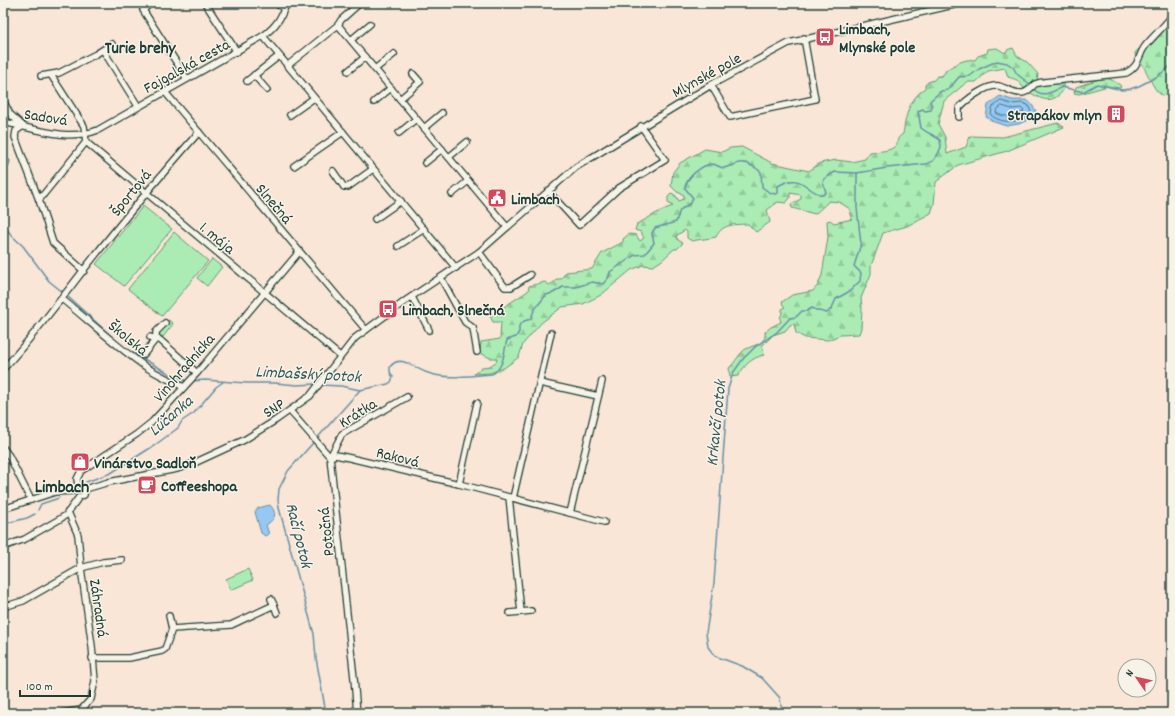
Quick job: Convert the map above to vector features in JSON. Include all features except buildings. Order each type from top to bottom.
[{"type":"street","points":[[205,3],[237,52]]},
{"type":"street","points":[[276,3],[285,6]]},
{"type":"street","name":"Mlynské pole","points":[[456,268],[479,252],[576,167],[641,126],[789,42],[962,3]]},
{"type":"street","points":[[150,4],[143,10],[187,79]]},
{"type":"street","points":[[287,66],[338,25],[356,5]]},
{"type":"street","name":"Fajgalská cesta","points":[[85,134],[98,130],[263,36],[276,24],[285,6]]},
{"type":"street","points":[[959,117],[959,108],[965,102],[989,87],[996,86],[1022,93],[1044,82],[1126,73],[1137,65],[1146,45],[1172,16]]},
{"type":"street","points":[[351,40],[370,24]]},
{"type":"street","points":[[338,25],[507,227]]},
{"type":"street","points":[[263,36],[456,268]]},
{"type":"street","points":[[711,85],[730,117],[815,99],[804,38]]},
{"type":"street","points":[[41,76],[53,74],[96,54],[112,44]]},
{"type":"street","points":[[103,50],[138,106]]},
{"type":"street","points":[[375,70],[394,54]]},
{"type":"street","points":[[247,81],[279,56]]},
{"type":"street","points":[[348,71],[365,57]]},
{"type":"street","points":[[38,200],[86,142],[84,126],[53,74]]},
{"type":"street","points":[[400,99],[420,82],[414,74]]},
{"type":"street","points":[[254,75],[267,90]]},
{"type":"street","points":[[374,102],[390,88]]},
{"type":"street","name":"Slnečná","points":[[166,92],[366,330]]},
{"type":"street","points":[[290,115],[314,98]]},
{"type":"street","points":[[3,100],[10,114],[23,126],[16,131],[14,137],[38,200],[52,243],[84,271]]},
{"type":"street","points":[[424,128],[442,113]]},
{"type":"street","points":[[399,133],[416,119]]},
{"type":"street","name":"Sadová","points":[[3,122],[56,133],[85,134]]},
{"type":"street","points":[[548,191],[579,225],[619,188],[665,160],[641,126]]},
{"type":"street","name":"Športová","points":[[3,369],[32,337],[146,193],[199,132]]},
{"type":"street","points":[[294,166],[343,132]]},
{"type":"street","name":"1. mája","points":[[86,142],[340,356]]},
{"type":"street","points":[[449,157],[467,142]]},
{"type":"street","points":[[425,163],[442,149]]},
{"type":"street","points":[[332,171],[344,187],[348,187],[373,169]]},
{"type":"street","points":[[452,194],[468,181]]},
{"type":"street","points":[[375,219],[401,202]]},
{"type":"street","points":[[398,246],[424,229]]},
{"type":"street","name":"Vinohradnícka","points":[[78,485],[77,479],[81,471],[152,422],[197,373],[299,252]]},
{"type":"street","points":[[479,252],[505,287],[511,287],[530,275]]},
{"type":"street","name":"SNP","points":[[85,489],[117,480],[177,469],[198,462],[244,440],[306,399],[317,388],[355,338],[410,298],[456,268]]},
{"type":"street","points":[[441,278],[465,322],[473,328],[477,352]]},
{"type":"street","points":[[410,298],[429,330]]},
{"type":"street","name":"Školská","points":[[62,299],[120,348],[144,366],[187,383]]},
{"type":"street","name":"Školská","points":[[144,355],[156,332],[165,323]]},
{"type":"street","points":[[521,612],[511,498],[551,334]]},
{"type":"street","name":"Školská","points":[[153,338],[163,342],[197,373]]},
{"type":"street","points":[[570,513],[602,381]]},
{"type":"street","points":[[540,383],[598,396]]},
{"type":"street","name":"Krátka","points":[[330,457],[342,434],[407,397]]},
{"type":"street","points":[[459,484],[477,403]]},
{"type":"street","points":[[290,411],[330,457]]},
{"type":"street","points":[[3,448],[9,456],[31,500]]},
{"type":"street","name":"Raková","points":[[330,457],[336,455],[350,458],[459,484],[604,522]]},
{"type":"street","name":"Potočná","points":[[330,457],[357,713]]},
{"type":"street","points":[[3,547],[25,539],[55,522],[68,512],[79,498],[84,495],[85,489],[78,485],[74,487],[73,491]]},
{"type":"street","points":[[3,509],[55,492],[73,491]]},
{"type":"street","points":[[73,491],[74,495],[79,498]]},
{"type":"street","points":[[68,512],[78,535],[81,568],[103,562],[122,560]]},
{"type":"street","name":"Záhradná","points":[[3,607],[23,601],[81,568],[95,681],[91,700],[82,712],[62,713]]},
{"type":"street","points":[[271,599],[277,613]]},
{"type":"street","points":[[172,629],[231,625],[274,605]]},
{"type":"street","points":[[510,613],[531,611]]},
{"type":"street","points":[[92,658],[129,658],[162,651],[165,649],[172,629],[169,616]]},
{"type":"green space","points":[[1172,20],[1172,96],[1167,96],[1157,92],[1135,53],[1152,43]]},
{"type":"green space","points":[[997,48],[1005,53],[1007,50],[1013,48],[1017,56],[1027,62],[1038,74],[1037,81],[1064,82],[1064,89],[1055,98],[1039,98],[1023,87],[1017,80],[1008,77],[1005,68],[988,71],[976,82],[967,82],[944,101],[938,124],[945,137],[947,154],[966,147],[970,136],[1003,137],[1058,123],[1064,127],[1007,151],[958,165],[936,182],[934,204],[931,213],[907,226],[883,233],[871,266],[871,274],[861,298],[861,328],[859,334],[840,335],[828,340],[805,338],[796,333],[794,324],[790,325],[785,331],[773,335],[762,346],[764,355],[749,362],[738,376],[730,377],[729,368],[742,353],[746,349],[762,342],[765,332],[781,322],[780,318],[782,309],[785,307],[782,302],[792,295],[813,291],[818,285],[822,275],[828,237],[827,221],[830,220],[834,223],[852,219],[850,209],[839,202],[829,201],[815,214],[792,208],[791,204],[801,199],[801,195],[790,193],[790,198],[786,203],[778,202],[767,210],[770,222],[756,232],[748,224],[734,225],[722,229],[716,237],[692,241],[687,238],[687,232],[685,230],[676,236],[678,240],[683,243],[661,261],[653,266],[643,265],[631,270],[601,295],[583,304],[562,307],[541,323],[523,344],[519,357],[504,368],[490,373],[474,374],[482,367],[490,366],[497,361],[496,358],[490,358],[480,353],[481,342],[500,339],[501,322],[493,322],[490,316],[528,291],[529,286],[545,282],[549,285],[557,279],[561,279],[566,272],[592,269],[602,253],[623,242],[623,239],[629,234],[636,235],[640,241],[644,238],[641,232],[635,230],[637,224],[673,206],[668,203],[668,197],[672,193],[679,201],[684,199],[684,195],[677,192],[671,186],[673,172],[680,163],[705,149],[722,152],[730,148],[742,147],[772,163],[809,171],[820,163],[836,160],[852,162],[865,159],[870,152],[888,150],[896,145],[898,138],[903,134],[911,103],[925,88],[925,85],[928,82],[934,80],[937,76],[941,76],[945,73],[945,71],[959,62],[975,60],[978,56],[987,53],[988,49]]},
{"type":"green space","points":[[1105,78],[1110,79],[1121,87],[1108,86],[1079,94],[1074,93],[1076,87]]},
{"type":"green space","points":[[143,206],[172,229],[124,286],[96,264]]},
{"type":"green space","points":[[174,232],[208,261],[162,316],[128,289]]},
{"type":"green space","points":[[212,259],[222,267],[207,286],[197,278]]},
{"type":"green space","points":[[169,320],[173,324],[163,337],[159,332]]},
{"type":"green space","points":[[248,569],[253,580],[231,590],[226,579]]},
{"type":"water","points":[[1000,96],[1012,100],[1026,100],[1031,103],[1036,111],[1030,119],[1019,124],[1006,126],[994,122],[986,117],[988,105]]},
{"type":"water","points":[[270,505],[275,514],[272,521],[266,525],[269,534],[265,536],[261,533],[255,512],[258,508]]},
{"type":"waterway","name":"Limbašský potok","points":[[320,385],[341,386],[360,390],[388,384],[391,382],[393,377],[390,372],[390,367],[398,361],[408,363],[423,371],[435,375],[460,376],[492,374],[496,372],[501,364],[507,340],[516,337],[519,332],[519,326],[524,321],[531,319],[534,310],[546,295],[563,287],[576,287],[592,282],[603,284],[609,277],[610,272],[635,255],[645,254],[654,243],[652,233],[655,228],[676,222],[680,210],[691,203],[693,198],[685,188],[688,180],[699,169],[712,164],[724,168],[739,163],[746,163],[761,172],[762,187],[770,193],[778,193],[778,186],[786,182],[798,181],[823,195],[826,192],[823,183],[824,179],[835,172],[857,173],[926,164],[933,161],[941,147],[940,140],[921,128],[918,111],[923,109],[925,111],[931,110],[932,106],[930,101],[941,91],[948,90],[959,77],[970,76],[979,69],[997,61],[1007,63],[1013,67],[1017,74],[1031,85]]},
{"type":"waterway","name":"Limbašský potok","points":[[1033,88],[1043,94],[1047,94],[1062,87],[1083,92],[1097,84],[1122,90],[1130,89],[1158,76],[1172,65]]},
{"type":"waterway","name":"Limbašský potok","points":[[3,148],[5,156],[10,161],[8,167],[3,170]]},
{"type":"waterway","name":"Krkavčí potok","points":[[782,713],[780,698],[762,678],[742,666],[715,656],[708,647],[706,633],[714,583],[728,389],[733,373],[743,359],[755,347],[777,332],[790,318],[796,317],[802,311],[807,311],[812,308],[827,313],[832,308],[836,299],[850,291],[860,281],[861,273],[854,266],[861,244],[857,208],[857,173]]},
{"type":"waterway","name":"Limbašský potok","points":[[3,214],[7,229],[11,235],[23,246],[49,281],[64,293]]},
{"type":"waterway","name":"Limbašský potok","points":[[67,296],[126,349],[170,374],[186,381]]},
{"type":"waterway","name":"Limbašský potok","points":[[192,381],[205,380],[297,385],[316,384]]},
{"type":"waterway","name":"Lúčanka","points":[[86,482],[111,473],[155,445],[178,428],[182,421],[194,413],[216,387],[223,382]]},
{"type":"waterway","name":"Račí potok","points":[[326,713],[316,658],[314,634],[279,508],[279,489],[288,471],[360,390]]},
{"type":"waterway","name":"Lúčanka","points":[[38,510],[41,504],[59,498]]},
{"type":"waterway","name":"Lúčanka","points":[[3,524],[27,518],[35,514]]},
{"type":"place","name":"Limbach, Mlynské pole","points":[[825,37]]},
{"type":"place","name":"Strapákov mlyn","points":[[1116,114]]},
{"type":"place","name":"Limbach","points":[[497,198]]},
{"type":"place","name":"Limbach, Slnečná","points":[[388,309]]},
{"type":"place","name":"Vinárstvo Sadloň","points":[[80,462]]},
{"type":"place","name":"Coffeeshopa","points":[[147,485]]},
{"type":"district","name":"Turie brehy","points":[[140,47]]},
{"type":"district","name":"Limbach","points":[[62,486]]}]
